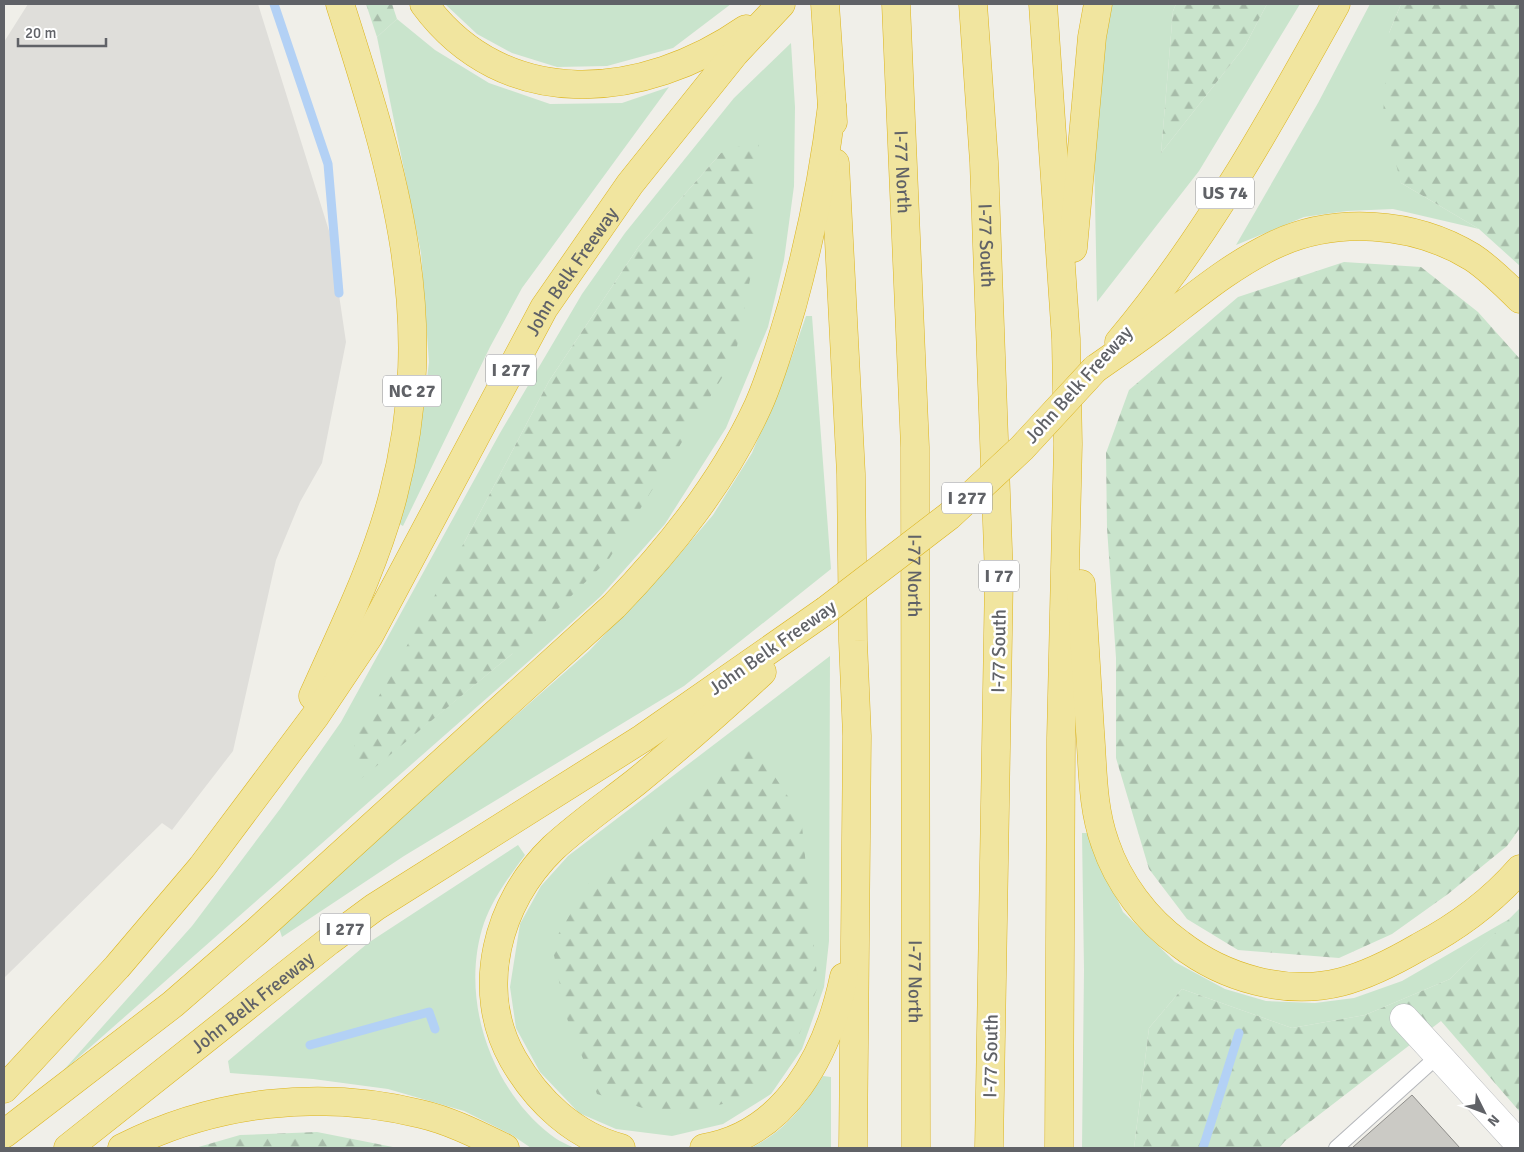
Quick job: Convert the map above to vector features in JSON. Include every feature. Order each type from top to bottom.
[{"type":"highway","name":"NC 27","points":[[280,762],[305,714],[351,613],[383,529],[393,496],[408,429],[412,394],[414,338],[408,262],[402,224],[383,145],[340,4]]},
{"type":"highway","points":[[424,4],[449,34],[481,58],[500,67],[545,81],[603,84],[647,77],[669,70],[720,46],[780,4]]},
{"type":"highway","name":"John Belk Freeway","points":[[4,1089],[118,967],[202,868],[316,715],[369,636],[544,308],[566,274],[630,184],[735,53],[780,4]]},
{"type":"highway","points":[[825,4],[851,474],[853,641],[857,736],[853,1148]]},
{"type":"highway","name":"I-77 North","points":[[896,4],[915,447],[916,1148]]},
{"type":"highway","name":"I-77 South","points":[[974,4],[984,162],[999,577],[989,1148]]},
{"type":"highway","points":[[1043,4],[1066,339],[1068,444],[1062,738],[1059,1148]]},
{"type":"highway","points":[[1066,339],[1085,105],[1092,37],[1098,4]]},
{"type":"highway","name":"John Belk Freeway","points":[[68,1148],[328,941],[375,907],[643,738],[825,611],[948,516],[1022,448],[1095,369],[1176,266],[1239,172],[1336,4]]},
{"type":"highway","points":[[4,1134],[173,1004],[257,931],[614,606],[656,563],[679,534],[722,472],[758,406],[783,336],[809,246],[826,152],[832,105]]},
{"type":"highway","points":[[1095,369],[1216,279],[1271,246],[1290,238],[1331,228],[1373,226],[1394,228],[1434,239],[1472,258],[1520,299]]},
{"type":"highway","points":[[1068,444],[1076,504],[1096,809],[1105,844],[1114,864],[1136,901],[1165,934],[1196,957],[1217,968],[1246,978],[1288,985],[1314,986],[1341,982],[1396,960],[1447,932],[1470,915],[1520,869]]},
{"type":"highway","points":[[621,1148],[584,1134],[550,1109],[525,1080],[506,1047],[495,1010],[493,972],[494,960],[505,920],[525,883],[552,850],[637,781],[728,703],[798,640],[825,611]]},
{"type":"highway","points":[[704,1148],[748,1133],[778,1111],[803,1084],[833,1018],[854,932]]},
{"type":"highway","points":[[122,1148],[148,1135],[200,1116],[248,1106],[306,1100],[365,1103],[422,1114],[471,1131],[505,1148]]},
{"type":"street","points":[[1404,1018],[1520,1145]]},
{"type":"lane","points":[[1336,1148],[1438,1056]]},
{"type":"shaded area","points":[[28,4],[258,4],[330,234],[346,342],[322,463],[300,502],[276,560],[233,751],[172,830],[162,823],[4,978],[4,42]]},
{"type":"green space","points":[[366,4],[392,4],[397,19],[377,37]]},
{"type":"green space","points":[[445,4],[731,4],[673,48],[607,66],[557,67],[512,53],[477,34]]},
{"type":"green space","points":[[1112,4],[1176,4],[1173,11],[1161,153],[1245,46],[1267,4],[1300,4],[1199,171],[1097,302],[1094,149],[1107,21]]},
{"type":"green space","points":[[1176,4],[1267,4],[1245,46],[1161,153],[1173,11]]},
{"type":"green space","points":[[1370,4],[1401,4],[1389,33],[1401,183],[1479,229],[1393,209],[1347,211],[1304,217],[1236,245],[1318,103]]},
{"type":"green space","points":[[1401,4],[1520,4],[1520,266],[1479,229],[1401,183],[1383,115],[1389,33]]},
{"type":"green space","points":[[397,19],[435,50],[489,83],[550,104],[622,103],[669,87],[522,288],[490,347],[403,526],[396,522],[423,411],[429,362],[421,253],[377,37]]},
{"type":"green space","points":[[791,43],[795,107],[794,186],[784,260],[768,327],[726,428],[665,524],[601,596],[62,1072],[192,926],[280,809],[341,722],[500,433],[582,294],[625,233],[734,98]],"holes":[[[721,153],[512,654],[356,782],[465,541],[549,381],[639,246]]]},
{"type":"green space","points":[[759,139],[753,264],[735,357],[609,559],[512,654],[356,783],[354,741],[465,541],[549,381],[639,246],[721,153]]},
{"type":"green space","points":[[1344,262],[1421,267],[1478,312],[1520,359],[1520,828],[1507,846],[1448,894],[1392,934],[1339,958],[1238,950],[1187,919],[1149,869],[1116,758],[1116,658],[1107,528],[1106,453],[1129,390],[1238,297]]},
{"type":"green space","points":[[806,316],[812,316],[831,569],[684,686],[404,856],[282,937],[278,925],[589,651],[667,569],[713,515],[752,453],[791,359]]},
{"type":"green space","points":[[830,656],[829,941],[824,987],[802,1049],[771,1094],[723,1124],[672,1136],[616,1129],[579,1113],[540,1072],[516,1028],[510,987],[520,924],[541,886],[568,856]]},
{"type":"green space","points":[[751,741],[801,816],[818,986],[794,1048],[736,1101],[669,1116],[597,1094],[566,1016],[552,945],[588,884]]},
{"type":"green space","points":[[1082,833],[1087,833],[1123,912],[1175,962],[1225,989],[1266,1001],[1315,1003],[1354,998],[1402,981],[1511,918],[1450,979],[1365,1015],[1292,1028],[1182,989],[1149,1028],[1134,1148],[1082,1148],[1084,970]]},
{"type":"green space","points":[[518,845],[525,855],[507,880],[488,914],[477,951],[475,981],[478,1010],[485,1039],[496,1067],[511,1092],[530,1115],[551,1135],[574,1148],[531,1148],[512,1135],[464,1111],[388,1089],[313,1079],[230,1073],[228,1061],[368,943]]},
{"type":"green space","points":[[1520,908],[1520,1112],[1441,1021],[1285,1141],[1279,1148],[1134,1148],[1149,1028],[1182,989],[1292,1028],[1365,1015],[1450,979]]},
{"type":"green space","points":[[823,1076],[831,1077],[831,1148],[751,1148],[784,1126],[808,1098]]},
{"type":"green space","points":[[317,1132],[398,1148],[195,1148],[240,1135]]},
{"type":"building","points":[[1412,1095],[1460,1148],[1352,1148]]},
{"type":"waterway","points":[[274,4],[328,164],[339,293]]},
{"type":"waterway","points":[[310,1045],[429,1012],[435,1029]]},
{"type":"waterway","points":[[1203,1148],[1239,1033]]}]
